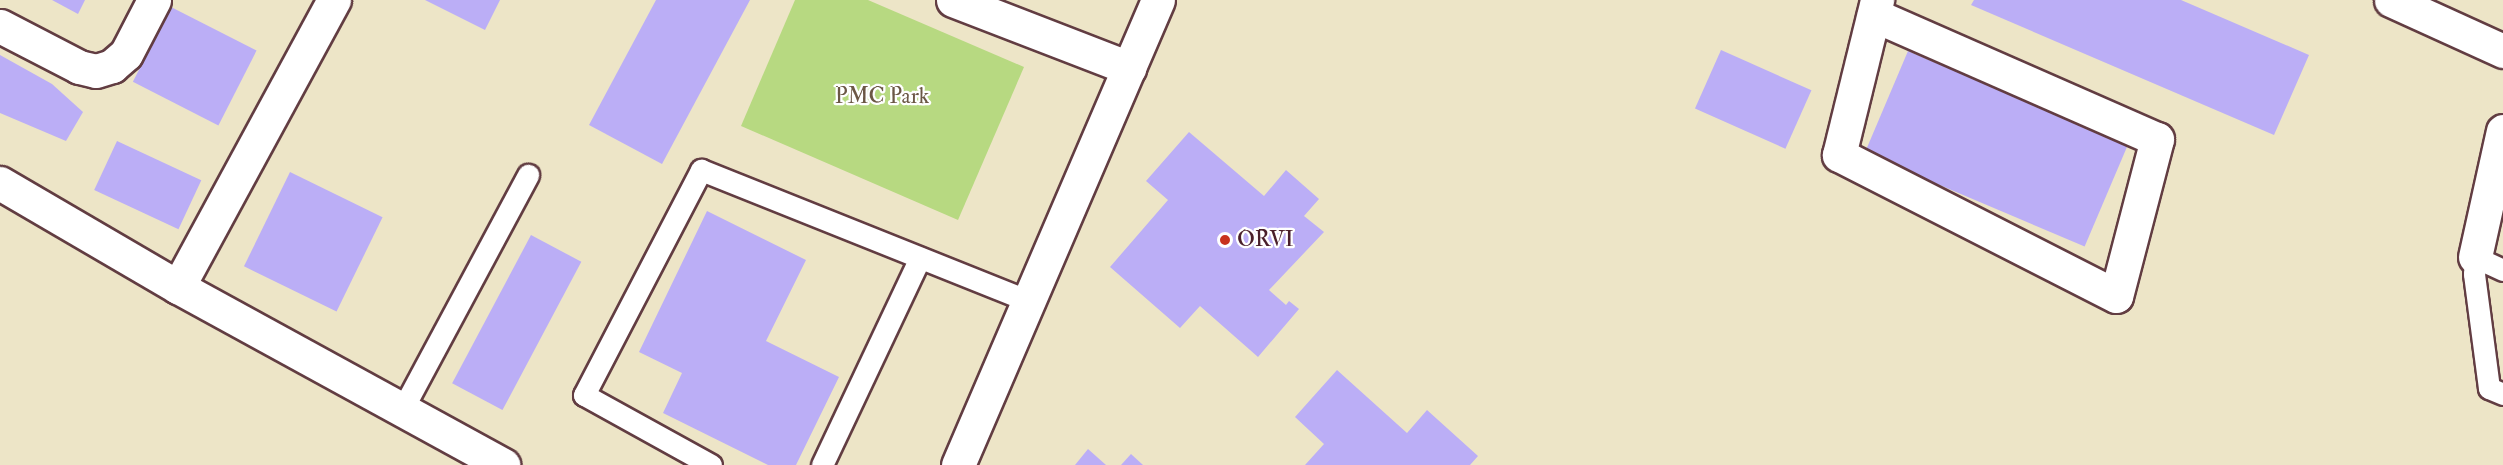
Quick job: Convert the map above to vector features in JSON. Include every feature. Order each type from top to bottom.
[{"type":"street","points":[[0,26],[79,67],[96,71],[112,66],[126,54],[154,0]]},
{"type":"street","points":[[178,287],[334,0]]},
{"type":"street","points":[[953,0],[1129,68]]},
{"type":"street","points":[[958,465],[1158,0]]},
{"type":"street","points":[[2391,0],[2503,51]]},
{"type":"street","points":[[1876,8],[2157,139],[2116,296],[1839,155],[1876,8]]},
{"type":"street","points":[[2489,264],[2503,131]]},
{"type":"street","points":[[0,183],[178,287],[503,465]]},
{"type":"lane","points":[[711,465],[584,395],[701,170],[1028,301]]},
{"type":"lane","points":[[402,410],[528,175]]},
{"type":"lane","points":[[822,465],[920,258]]},
{"type":"lane","points":[[2489,264],[2474,274],[2489,388],[2503,394]]},
{"type":"green space","name":"PMC Park","points":[[795,0],[868,0],[1024,67],[958,220],[741,126]]},
{"type":"building","points":[[52,0],[85,0],[78,14]]},
{"type":"building","points":[[425,0],[500,0],[485,30]]},
{"type":"building","points":[[656,0],[750,0],[662,164],[589,125]]},
{"type":"building","points":[[1974,0],[2181,0],[2309,55],[2274,135],[1971,5]]},
{"type":"building","points":[[171,7],[257,51],[218,125],[133,82]]},
{"type":"building","points":[[1721,50],[1811,90],[1785,149],[1695,108]]},
{"type":"building","points":[[1908,51],[2128,144],[2085,247],[1865,153]]},
{"type":"building","points":[[0,55],[52,84],[83,112],[66,141],[0,113]]},
{"type":"building","name":"ORVI","points":[[1189,132],[1264,196],[1286,170],[1319,199],[1304,216],[1324,232],[1269,290],[1286,305],[1289,301],[1299,309],[1258,357],[1200,306],[1180,328],[1110,267],[1168,200],[1146,181]]},
{"type":"building","points":[[117,141],[201,180],[178,229],[94,190]]},
{"type":"building","points":[[290,172],[383,217],[337,312],[244,266]]},
{"type":"building","points":[[707,211],[806,260],[766,341],[839,377],[796,465],[768,465],[663,413],[682,373],[639,352]]},
{"type":"building","points":[[531,235],[581,262],[502,410],[452,383]]},
{"type":"building","points":[[1337,370],[1407,433],[1427,410],[1478,456],[1470,465],[1305,465],[1324,444],[1295,417]]},
{"type":"building","points":[[1088,449],[1106,465],[1075,465]]},
{"type":"building","points":[[1131,454],[1143,465],[1121,465]]},
{"type":"place","name":"ORVI","points":[[1225,240]]}]
